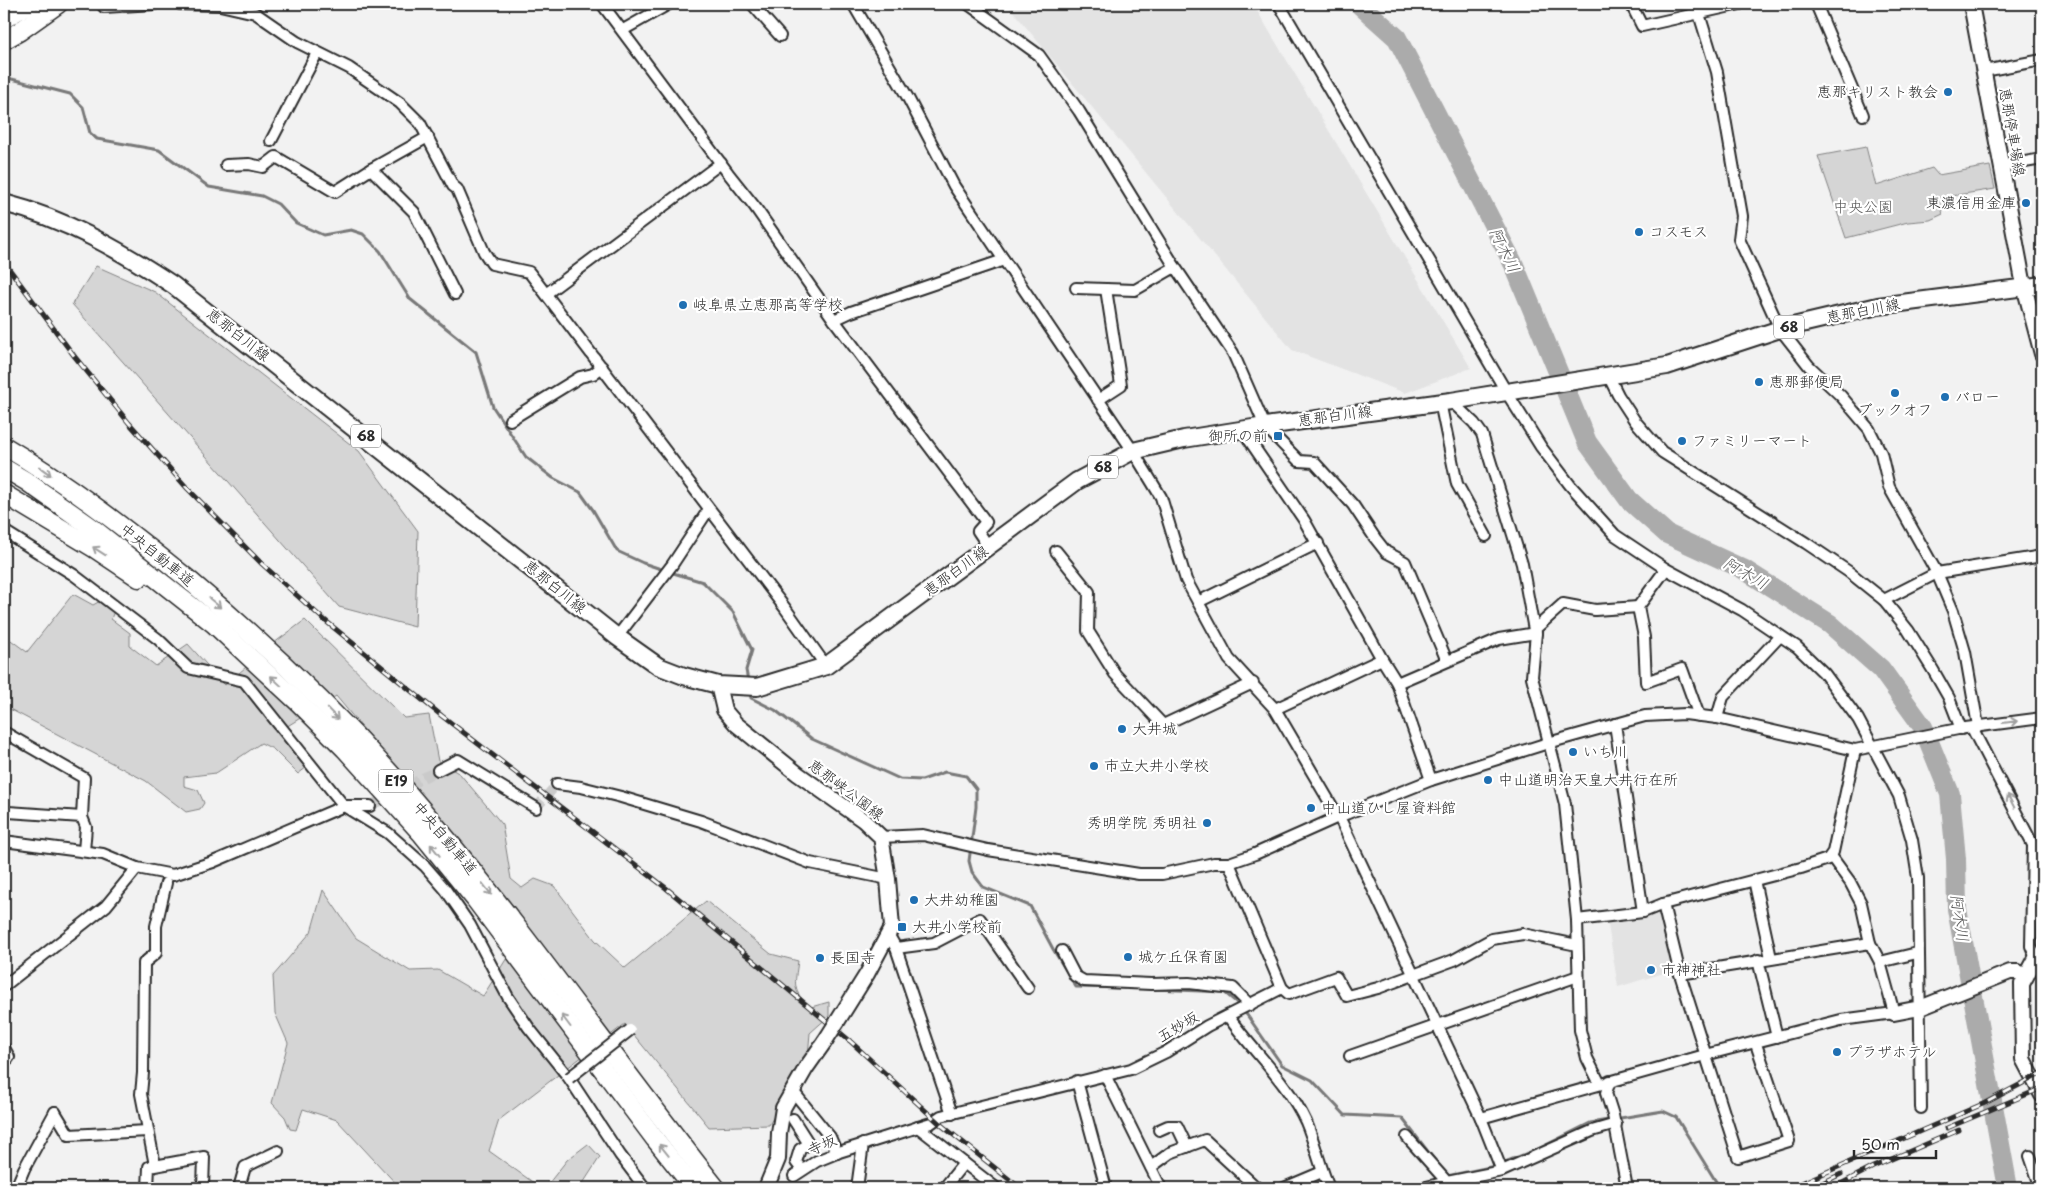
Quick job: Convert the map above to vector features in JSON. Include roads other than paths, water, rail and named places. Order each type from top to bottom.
[{"type":"highway","points":[[4,19],[29,4]]},
{"type":"highway","points":[[4,40],[58,4]]},
{"type":"highway","name":"中央自動車道","points":[[4,446],[39,466],[140,540],[236,620],[310,690],[358,739],[435,825],[488,890],[716,1188]]},
{"type":"highway","name":"中央自動車道","points":[[4,468],[26,481],[90,526],[214,624],[299,702],[345,749],[422,834],[475,899],[694,1188]]},
{"type":"highway","points":[[4,494],[214,624]]},
{"type":"main road","name":"恵那停車場線","points":[[1971,4],[2024,286],[2042,354]]},
{"type":"main road","name":"恵那白川線","points":[[4,203],[24,208],[104,242],[174,285],[617,637],[658,666],[684,676],[718,685],[749,687],[826,666],[1077,481],[1133,451],[1184,439],[1265,426],[1507,393],[1668,366],[1780,329],[1878,306],[2042,285]]},
{"type":"main road","name":"恵那峡公園線","points":[[718,685],[724,710],[736,724],[798,774],[863,820],[881,837],[888,879],[892,927],[868,974],[792,1090],[783,1108],[779,1133],[778,1159],[775,1171],[766,1188]]},
{"type":"main road","points":[[2039,957],[2022,984],[2023,1059],[2042,1095]]},
{"type":"main road","points":[[1894,1013],[1920,1008],[2010,972],[2018,972],[2026,976]]},
{"type":"street","points":[[102,4],[104,8],[154,4]]},
{"type":"street","points":[[180,4],[253,8],[297,42],[349,68],[400,103],[420,123],[453,186],[457,189],[484,252],[492,264],[529,272],[547,293],[826,666]]},
{"type":"street","points":[[602,4],[756,207],[834,320],[986,522],[978,531],[984,540]]},
{"type":"street","points":[[623,30],[669,4]]},
{"type":"street","points":[[752,4],[780,36]]},
{"type":"street","points":[[853,4],[908,98],[954,186],[1133,451],[1161,497],[1186,580],[1229,659],[1275,709],[1338,816],[1439,1025],[1481,1118],[1502,1171]]},
{"type":"street","points":[[968,4],[1039,55],[1079,112],[1176,267],[1233,352],[1265,426],[1299,461],[1314,462],[1353,505],[1386,552],[1405,562],[1447,661]]},
{"type":"street","points":[[1279,4],[1507,393],[1541,447],[1570,485],[1615,535],[1666,570],[1742,610],[1797,647],[1824,673],[1858,720],[1899,796],[1912,840],[1918,878],[1921,1108]]},
{"type":"street","points":[[1631,4],[1642,26],[1697,8],[1740,4]]},
{"type":"street","points":[[1816,4],[1863,115]]},
{"type":"street","points":[[1697,8],[1717,72],[1742,216],[1738,239],[1780,329],[1809,366],[1841,396],[1870,429],[1881,453],[1889,487],[1936,573],[1953,611],[1965,652],[1978,726],[1974,732],[2038,844],[2031,946],[2039,957]]},
{"type":"street","points":[[271,141],[317,53]]},
{"type":"street","points":[[1984,71],[2042,60]]},
{"type":"street","points":[[226,165],[249,164],[263,167],[276,157],[335,192],[428,137]]},
{"type":"street","points":[[2002,166],[2042,159]]},
{"type":"street","points":[[547,293],[721,163]]},
{"type":"street","points":[[371,169],[414,212],[455,294]]},
{"type":"street","points":[[834,320],[851,312],[1004,260]]},
{"type":"street","points":[[1076,288],[1135,290],[1176,267]]},
{"type":"street","points":[[1098,400],[1121,385],[1106,289]]},
{"type":"street","points":[[510,420],[580,377],[594,374],[602,368]]},
{"type":"street","points":[[1608,375],[1635,421],[1662,452],[1849,572],[1884,600],[1908,630],[1933,670],[1949,698],[1959,729]]},
{"type":"street","points":[[1445,402],[1457,484],[1486,536]]},
{"type":"street","points":[[1445,402],[1474,423],[1482,434],[1522,564],[1535,631],[1532,677],[1565,804],[1577,920],[1580,1030],[1587,1058],[1607,1087],[1606,1093],[1614,1119],[1628,1188]]},
{"type":"street","points":[[1243,431],[1304,520],[1397,683],[1432,780]]},
{"type":"street","points":[[617,637],[672,565],[709,509]]},
{"type":"street","points":[[4,531],[74,574],[158,639],[188,668],[244,681],[344,806],[388,833],[425,866],[445,889],[470,925],[508,997],[569,1078],[620,1156],[645,1188]]},
{"type":"street","points":[[1198,602],[1318,543]]},
{"type":"street","points":[[1056,551],[1089,592],[1088,631],[1114,674],[1163,725],[1253,683]]},
{"type":"street","points":[[1884,600],[1936,573],[2042,556]]},
{"type":"street","points":[[1666,570],[1638,607],[1644,637],[1646,682],[1682,669],[1699,716]]},
{"type":"street","points":[[1397,683],[1499,639],[1535,631],[1563,604],[1595,610],[1638,607]]},
{"type":"street","points":[[1717,718],[1723,697],[1780,636]]},
{"type":"street","points":[[1275,709],[1382,659]]},
{"type":"street","points":[[881,837],[922,835],[988,850],[1139,874],[1162,874],[1214,863],[1229,863],[1255,854],[1338,816],[1432,780],[1548,743],[1645,716],[1667,714],[1717,718],[1855,750],[1959,729],[2042,718]]},
{"type":"street","points":[[1615,724],[1643,912]]},
{"type":"street","points":[[4,732],[84,778],[82,817],[86,828],[84,851]]},
{"type":"street","points":[[1481,1118],[1841,1020],[1894,1013],[1880,962],[1870,943],[1861,903],[1850,882],[1831,856],[1855,750]]},
{"type":"street","points":[[438,770],[458,760],[536,808]]},
{"type":"street","points":[[557,784],[581,787],[620,796],[701,821],[810,863],[888,879]]},
{"type":"street","points":[[4,841],[103,854],[137,868],[173,875],[213,862],[344,806],[370,806]]},
{"type":"street","points":[[4,816],[8,812],[82,817]]},
{"type":"street","points":[[1577,920],[1643,912],[1664,904],[1801,868],[1831,856]]},
{"type":"street","points":[[1229,863],[1282,988],[1289,994],[1336,977],[1347,996],[1378,988],[1454,960],[1492,939],[1523,934],[1577,945]]},
{"type":"street","points":[[4,986],[106,906],[137,868]]},
{"type":"street","points":[[1754,880],[1771,958]]},
{"type":"street","points":[[155,1165],[141,1094],[144,1073],[144,963],[156,953],[156,926],[166,883]]},
{"type":"street","points":[[1664,904],[1680,974],[1738,1157],[1789,1141],[1756,1044]]},
{"type":"street","points":[[896,948],[934,944],[980,919],[1028,988]]},
{"type":"street","points":[[888,934],[896,948],[952,1114]]},
{"type":"street","points":[[1680,974],[1870,943]]},
{"type":"street","points":[[1062,951],[1076,976],[1084,981],[1151,984],[1189,983],[1233,988],[1250,1005]]},
{"type":"street","points":[[1880,962],[1918,953]]},
{"type":"street","points":[[1758,960],[1777,1037]]},
{"type":"street","points":[[1350,1056],[1578,976]]},
{"type":"street","name":"五妙坂","points":[[952,1114],[1105,1075],[1144,1063],[1282,988]]},
{"type":"street","points":[[1228,1016],[1239,1033],[1280,1079],[1306,1122],[1329,1188]]},
{"type":"street","points":[[569,1078],[630,1030]]},
{"type":"street","points":[[4,1048],[9,1057],[4,1064]]},
{"type":"street","points":[[1105,1075],[1161,1188]]},
{"type":"street","points":[[1077,1081],[1106,1188]]},
{"type":"street","points":[[792,1090],[830,1137],[837,1153]]},
{"type":"street","points":[[16,1188],[24,1168],[55,1112],[69,1135],[148,1131]]},
{"type":"street","name":"寺坂","points":[[793,1119],[809,1144],[800,1149],[796,1162],[798,1173],[837,1153],[952,1114]]},
{"type":"street","points":[[1422,1188],[1502,1171],[1592,1131],[1614,1119]]},
{"type":"street","points":[[1159,1130],[1168,1126],[1178,1126],[1187,1147]]},
{"type":"street","points":[[918,1127],[996,1188]]},
{"type":"street","points":[[1408,1137],[1447,1182]]},
{"type":"street","points":[[1151,1167],[1170,1153],[1205,1140],[1258,1188]]},
{"type":"street","points":[[857,1188],[863,1144]]},
{"type":"street","points":[[239,1188],[245,1167],[278,1151]]},
{"type":"street","points":[[2030,1156],[2041,1188]]},
{"type":"street","points":[[148,1188],[149,1167],[204,1157],[203,1188]]},
{"type":"street","points":[[944,1188],[964,1163]]},
{"type":"street","points":[[1284,1188],[1322,1172]]},
{"type":"waterway","name":"阿木川","points":[[1359,4],[1397,38],[1514,265],[1587,442],[1629,500],[1667,534],[1743,569],[1830,624],[1881,669],[1923,727],[1950,794],[1956,859],[1957,909],[2008,1188]]},
{"type":"waterway","points":[[4,77],[70,94],[83,107],[90,133],[97,139],[159,150],[209,187],[262,196],[278,204],[296,223],[323,235],[351,230],[363,234],[380,251],[410,299],[476,352],[493,407],[526,457],[553,478],[580,492],[617,551],[664,570]]},
{"type":"waterway","points":[[670,572],[703,582],[733,612],[752,650],[746,670],[748,681]]},
{"type":"waterway","points":[[750,692],[751,698],[775,710],[812,739],[900,779],[922,780],[945,772],[966,776],[976,789],[976,807],[969,861],[972,872],[983,887],[1030,906],[1076,987],[1124,988]]},
{"type":"waterway","points":[[1130,988],[1224,992],[1247,1015],[1282,1065],[1312,1080],[1345,1115],[1402,1118],[1440,1167]]},
{"type":"waterway","points":[[1447,1176],[1495,1166],[1538,1149],[1590,1123],[1663,1111],[1676,1117],[1720,1188]]},
{"type":"tunnel","points":[[370,806],[438,770]]},
{"type":"tunnel","points":[[536,808],[557,784]]},
{"type":"railway","points":[[4,262],[75,357],[129,423],[188,489],[262,564],[322,618],[442,716],[666,888],[850,1041],[940,1124],[1020,1188]]},
{"type":"railway","points":[[1790,1188],[1985,1103],[2042,1073]]},
{"type":"railway","points":[[1947,1128],[2042,1088]]},
{"type":"railway","points":[[1833,1188],[1873,1167],[1959,1130]]},
{"type":"railway","points":[[1812,1188],[1841,1174]]},
{"type":"place","name":"恵那キリスト教会","points":[[1948,92]]},
{"type":"place","name":"東濃信用金庫","points":[[2026,203]]},
{"type":"place","name":"コスモス","points":[[1639,232]]},
{"type":"place","name":"岐阜県立恵那高等学校","points":[[683,305]]},
{"type":"place","name":"恵那郵便局","points":[[1759,382]]},
{"type":"place","name":"ブックオフ","points":[[1895,393]]},
{"type":"place","name":"バロー","points":[[1945,397]]},
{"type":"place","name":"御所の前","points":[[1278,436]]},
{"type":"place","name":"ファミリーマート","points":[[1682,441]]},
{"type":"place","name":"大井城","points":[[1122,729]]},
{"type":"place","name":"いち川","points":[[1573,752]]},
{"type":"place","name":"市立大井小学校","points":[[1094,766]]},
{"type":"place","name":"中山道明治天皇大井行在所","points":[[1488,780]]},
{"type":"place","name":"中山道ひし屋資料館","points":[[1311,808]]},
{"type":"place","name":"秀明学院 秀明社","points":[[1207,823]]},
{"type":"place","name":"大井幼稚園","points":[[914,900]]},
{"type":"place","name":"大井小学校前","points":[[902,927]]},
{"type":"place","name":"城ケ丘保育園","points":[[1128,957]]},
{"type":"place","name":"長国寺","points":[[820,958]]},
{"type":"place","name":"市神神社","points":[[1651,970]]},
{"type":"place","name":"プラザホテル","points":[[1837,1052]]},
{"type":"park label","name":"中央公園","points":[[1863,207]]}]
